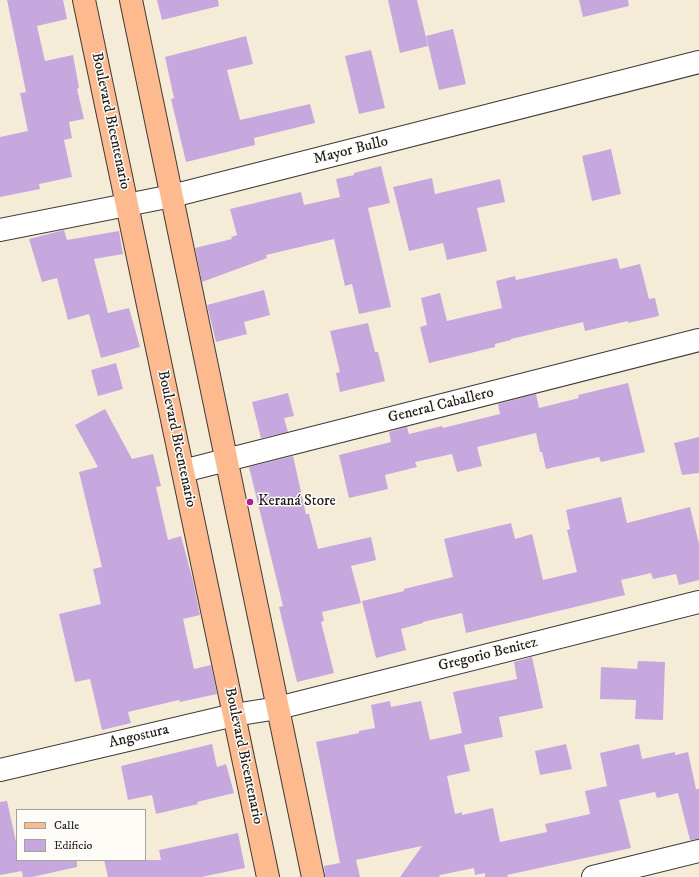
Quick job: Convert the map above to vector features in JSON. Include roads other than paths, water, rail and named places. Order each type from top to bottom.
[{"type":"main road","name":"Boulevard Bicentenario","points":[[84,0],[268,877]]},
{"type":"main road","points":[[131,0],[313,877]]},
{"type":"street","name":"Mayor Bullo","points":[[0,230],[172,196],[699,62]]},
{"type":"street","name":"General Caballero","points":[[183,471],[699,340]]},
{"type":"street","name":"Gregorio Benitez","points":[[278,708],[699,602]]},
{"type":"street","name":"Angostura","points":[[0,770],[234,715],[278,708]]},
{"type":"street","points":[[593,877],[699,851]]},
{"type":"place","name":"Keraná Store","points":[[250,502]]}]
